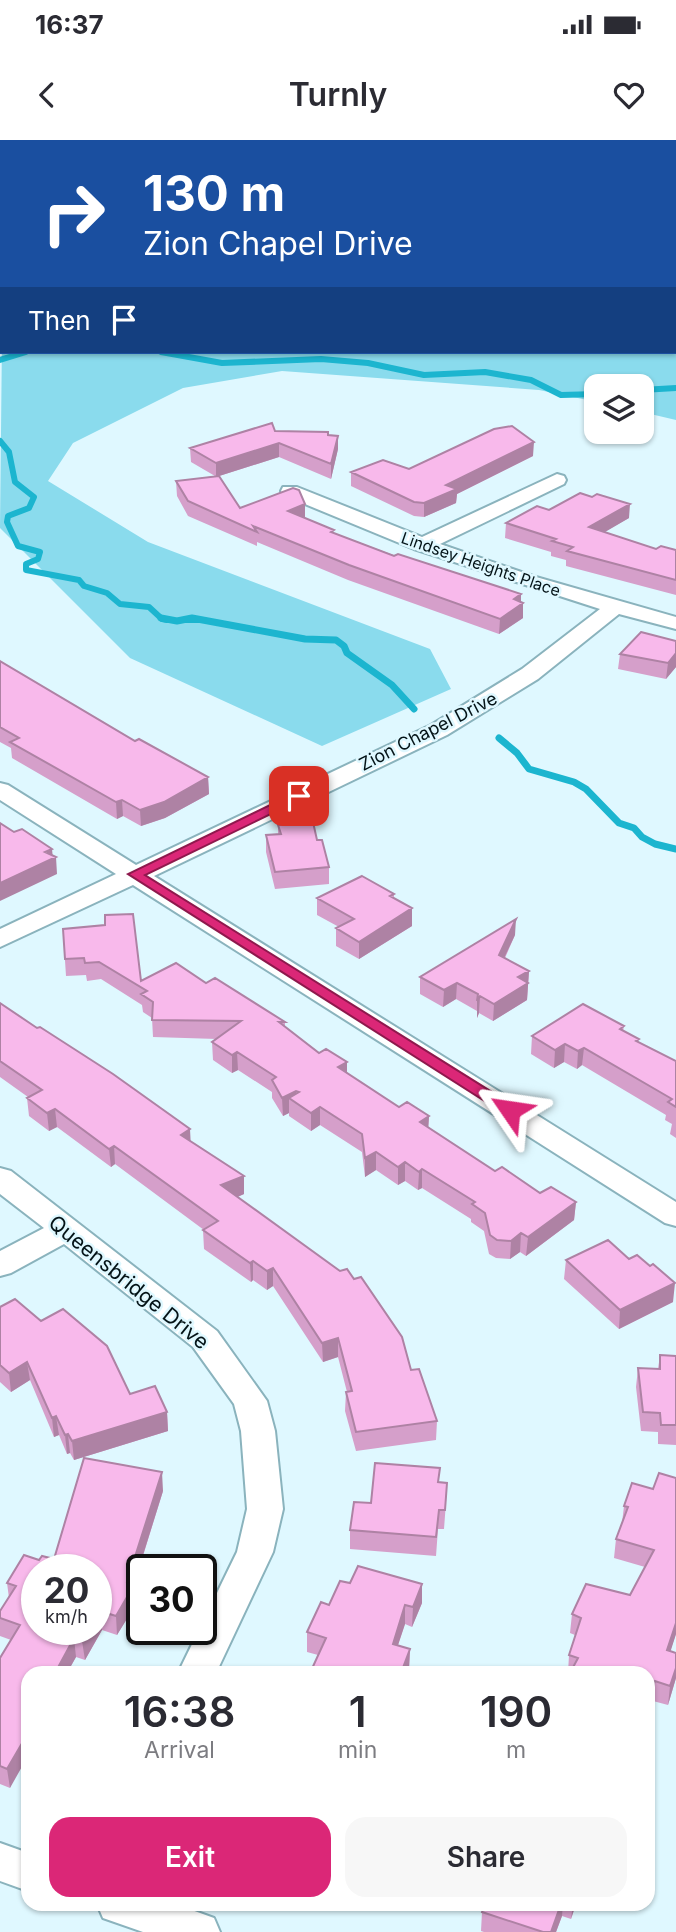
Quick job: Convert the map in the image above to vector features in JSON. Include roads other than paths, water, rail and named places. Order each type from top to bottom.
[{"type":"street","points":[[421,545],[557,480]]},
{"type":"street","name":"Lindsey Heights Place","points":[[290,491],[458,559],[614,608],[676,623]]},
{"type":"street","name":"Zion Chapel Drive","points":[[0,939],[439,730],[490,702],[562,653],[614,608]]},
{"type":"street","points":[[0,790],[676,1216]]},
{"type":"street","name":"Queensbridge Drive","points":[[0,1178],[205,1339],[250,1401],[258,1431],[265,1509],[255,1552],[200,1666]]},
{"type":"street","points":[[0,1265],[65,1230]]},
{"type":"street","points":[[0,1862],[21,1870]]},
{"type":"street","points":[[138,1911],[199,1932]]},
{"type":"waterway","points":[[0,360],[20,354]]},
{"type":"waterway","points":[[172,354],[222,363],[321,359],[368,363],[424,375],[485,372],[531,380],[561,395],[584,394]]},
{"type":"waterway","points":[[654,389],[676,388]]},
{"type":"waterway","points":[[0,441],[9,452],[15,482],[34,497],[29,508],[8,516],[7,522],[18,546],[40,552],[38,559],[26,564],[26,570],[79,580],[84,586],[107,593],[120,604],[149,607],[162,619],[167,620]]},
{"type":"waterway","points":[[161,618],[177,621],[192,618],[305,639],[336,640],[344,646],[347,653],[392,685],[414,709]]},
{"type":"waterway","points":[[184,620],[201,620]]},
{"type":"waterway","points":[[499,738],[517,753],[529,769],[574,782],[586,789],[619,823],[634,828],[642,837],[655,844],[676,849]]}]
